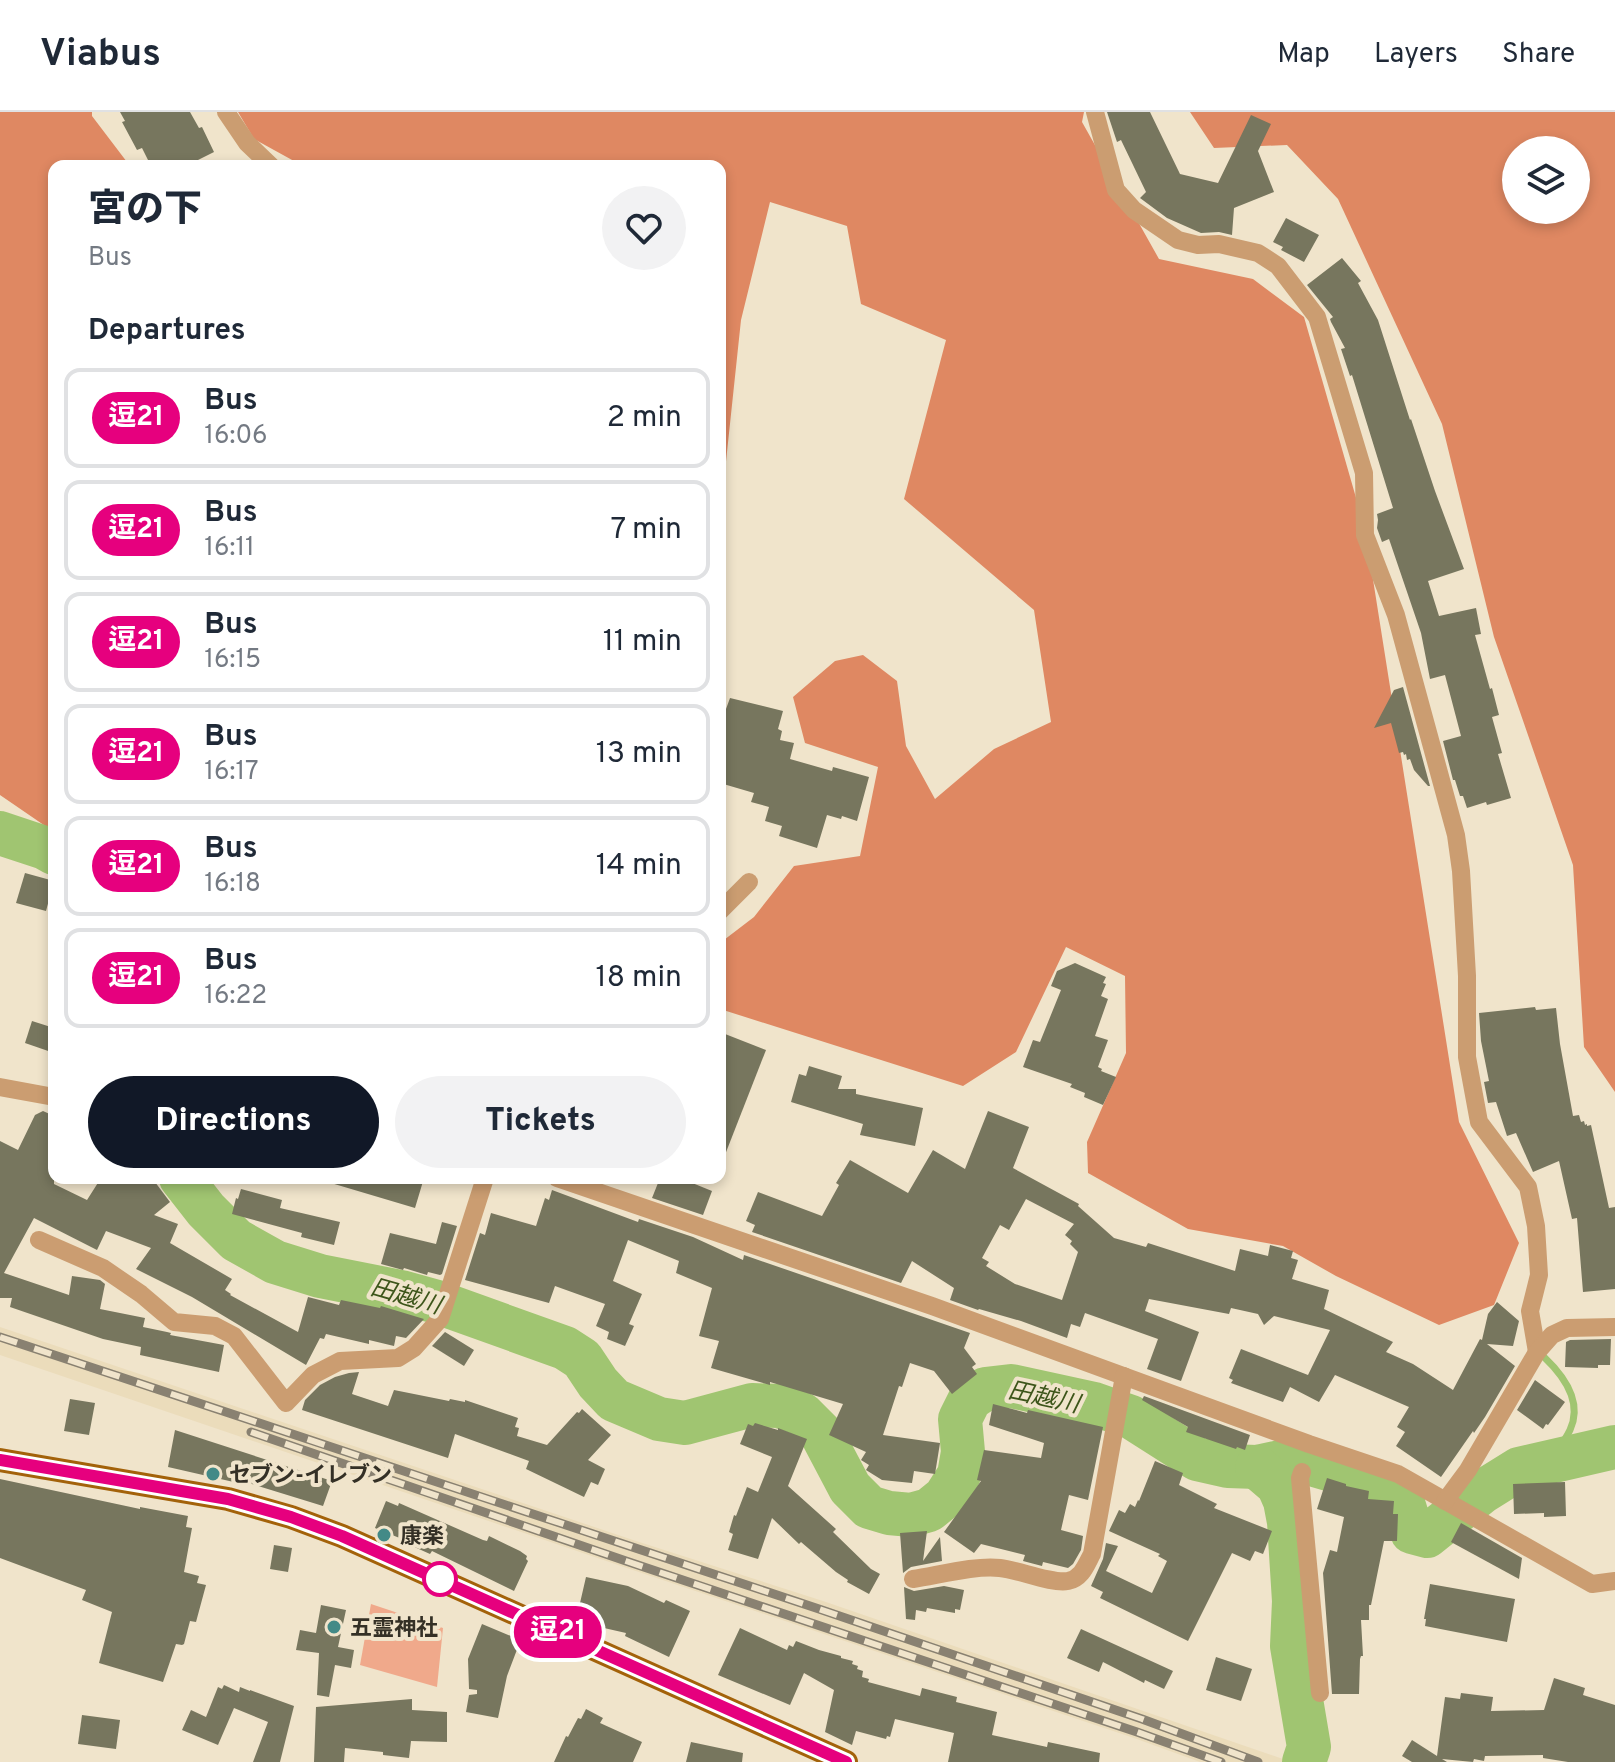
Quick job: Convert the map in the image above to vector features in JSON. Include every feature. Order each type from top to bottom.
[{"type":"main road","points":[[0,1460],[194,1492],[247,1504],[342,1536],[846,1762]]},
{"type":"street","points":[[226,112],[247,143],[265,160]]},
{"type":"street","points":[[1095,112],[1116,190],[1134,210],[1178,240],[1198,245],[1219,244],[1258,253],[1278,266],[1317,317],[1364,473],[1365,535],[1396,615],[1456,835],[1467,976],[1467,1057],[1479,1122],[1528,1187],[1536,1226],[1539,1275],[1530,1311],[1537,1352]]},
{"type":"street","points":[[726,905],[749,882]]},
{"type":"street","points":[[0,1087],[48,1096]]},
{"type":"street","points":[[39,1240],[103,1268],[174,1322],[215,1326],[234,1336],[286,1403],[313,1375],[340,1361],[398,1358],[414,1348],[440,1319],[483,1184]]},
{"type":"street","points":[[575,1184],[932,1306],[1123,1385],[1398,1474],[1592,1584],[1615,1581]]},
{"type":"street","points":[[1448,1502],[1537,1352],[1552,1335],[1567,1328],[1615,1327]]},
{"type":"street","points":[[913,1579],[986,1568],[1069,1581],[1081,1574],[1092,1554],[1123,1385]]},
{"type":"street","points":[[1302,1472],[1300,1478],[1320,1693]]},
{"type":"shaded area","points":[[0,112],[92,112],[125,160],[48,160],[48,828],[0,795]]},
{"type":"shaded area","points":[[238,112],[1084,112],[1082,122],[1159,259],[1253,279],[1304,317],[1365,529],[1459,1122],[1519,1243],[1494,1305],[1439,1325],[1336,1276],[1283,1246],[1188,1229],[1088,1173],[1087,1142],[1126,1053],[1125,976],[1066,947],[1016,1052],[963,1086],[726,1011],[726,938],[754,917],[794,866],[860,856],[878,767],[805,743],[793,697],[835,661],[863,655],[897,681],[906,746],[935,799],[994,749],[1051,722],[1034,610],[904,499],[946,340],[861,304],[847,226],[770,202],[741,320],[726,461],[726,160],[292,160],[254,139]]},
{"type":"shaded area","points":[[1190,112],[1615,112],[1615,1092],[1584,1047],[1573,865],[1494,637],[1442,424],[1338,199],[1287,145],[1214,148]]},
{"type":"shaded area","points":[[0,1327],[823,1601],[1283,1759],[1282,1762],[1200,1762],[624,1567],[0,1355]]},
{"type":"shaded area","points":[[371,1604],[443,1628],[437,1687],[360,1665]]},
{"type":"building","points":[[120,112],[190,112],[199,128],[202,127],[214,152],[198,160],[148,160],[142,148],[137,150],[122,122],[125,121]]},
{"type":"building","points":[[1107,112],[1150,112],[1180,174],[1218,183],[1251,115],[1271,124],[1258,151],[1274,192],[1234,208],[1232,235],[1201,233],[1167,218],[1140,198],[1146,192],[1121,140],[1117,142]]},
{"type":"building","points":[[1286,218],[1319,235],[1304,262],[1273,242]]},
{"type":"building","points":[[1342,258],[1361,281],[1358,283],[1378,320],[1464,569],[1428,581],[1439,616],[1476,608],[1481,634],[1475,635],[1499,715],[1492,717],[1502,753],[1498,754],[1511,798],[1487,805],[1486,802],[1467,808],[1453,780],[1443,741],[1461,736],[1445,675],[1430,679],[1421,633],[1389,539],[1382,542],[1377,528],[1377,514],[1393,508],[1341,349],[1345,348],[1331,322],[1333,317],[1307,285]]},
{"type":"building","points":[[1403,687],[1430,786],[1414,770],[1406,754],[1399,753],[1391,723],[1374,728],[1394,690]]},
{"type":"building","points":[[730,698],[783,711],[778,729],[782,731],[780,740],[794,743],[790,759],[869,777],[857,821],[827,815],[817,848],[779,836],[782,826],[765,821],[769,807],[751,802],[754,793],[726,785],[726,709]]},
{"type":"building","points":[[25,873],[48,879],[46,911],[16,903]]},
{"type":"building","points":[[1075,963],[1106,977],[1101,996],[1108,999],[1095,1036],[1108,1040],[1098,1067],[1116,1077],[1103,1105],[1084,1097],[1085,1093],[1070,1087],[1072,1084],[1023,1067],[1033,1040],[1040,1042],[1061,990],[1051,986],[1057,971]]},
{"type":"building","points":[[1535,1007],[1536,1010],[1556,1008],[1573,1116],[1579,1115],[1581,1122],[1591,1125],[1609,1208],[1615,1207],[1615,1289],[1583,1292],[1577,1218],[1572,1219],[1559,1161],[1533,1172],[1516,1133],[1507,1136],[1496,1102],[1488,1103],[1484,1082],[1489,1081],[1479,1013]]},
{"type":"building","points":[[32,1021],[48,1026],[48,1051],[25,1043]]},
{"type":"building","points":[[726,1034],[766,1050],[726,1152]]},
{"type":"building","points":[[809,1066],[842,1076],[838,1089],[856,1089],[856,1094],[923,1108],[915,1146],[860,1135],[863,1124],[791,1102],[799,1074],[806,1076]]},
{"type":"building","points":[[43,1111],[48,1113],[48,1184],[87,1200],[97,1184],[156,1184],[170,1202],[154,1215],[178,1224],[170,1243],[232,1279],[225,1290],[230,1295],[298,1332],[308,1297],[339,1305],[341,1300],[381,1306],[424,1319],[406,1338],[396,1336],[394,1346],[326,1334],[324,1339],[320,1338],[306,1365],[192,1297],[136,1269],[151,1248],[106,1231],[97,1250],[34,1218],[4,1273],[69,1295],[72,1276],[100,1280],[105,1284],[100,1309],[145,1318],[143,1327],[170,1335],[224,1345],[219,1372],[140,1355],[141,1347],[103,1339],[10,1307],[12,1298],[0,1298],[0,1141],[18,1150],[35,1115]]},
{"type":"building","points":[[988,1111],[1029,1127],[1013,1168],[1079,1204],[1114,1238],[1146,1247],[1148,1243],[1235,1271],[1240,1249],[1268,1256],[1270,1245],[1293,1251],[1291,1258],[1298,1260],[1292,1279],[1329,1290],[1324,1309],[1393,1342],[1386,1352],[1413,1364],[1453,1390],[1482,1340],[1488,1314],[1497,1302],[1519,1321],[1513,1346],[1487,1344],[1515,1366],[1485,1417],[1441,1477],[1396,1446],[1405,1432],[1397,1427],[1409,1407],[1335,1375],[1319,1402],[1290,1387],[1283,1402],[1231,1383],[1233,1380],[1229,1378],[1241,1349],[1308,1375],[1330,1330],[1274,1316],[1264,1325],[1258,1314],[1231,1308],[1229,1314],[1149,1299],[1145,1311],[1199,1332],[1181,1381],[1147,1369],[1158,1339],[1085,1313],[1080,1327],[1071,1324],[1067,1338],[950,1300],[954,1288],[912,1261],[901,1283],[752,1232],[755,1225],[746,1221],[758,1192],[822,1216],[850,1160],[908,1193],[933,1150],[965,1169]],"holes":[[[1026,1199],[1074,1224],[1065,1235],[1078,1252],[1062,1300],[1015,1284],[986,1266],[989,1262],[982,1258],[1000,1225],[1009,1230]]]},
{"type":"building","points":[[334,1184],[422,1184],[415,1208]]},
{"type":"building","points":[[658,1184],[695,1184],[712,1191],[703,1215],[652,1198]]},
{"type":"building","points":[[241,1189],[282,1200],[280,1208],[340,1222],[334,1245],[232,1214]]},
{"type":"building","points":[[552,1190],[638,1222],[639,1219],[693,1237],[743,1260],[744,1255],[970,1333],[964,1348],[976,1364],[972,1367],[977,1374],[952,1394],[934,1371],[910,1363],[883,1435],[940,1443],[935,1474],[914,1471],[912,1483],[882,1480],[866,1470],[869,1465],[861,1460],[866,1452],[829,1435],[843,1404],[711,1368],[719,1341],[699,1336],[712,1288],[676,1273],[679,1261],[628,1240],[613,1281],[642,1294],[629,1324],[634,1326],[625,1346],[607,1339],[609,1332],[596,1326],[605,1304],[555,1286],[549,1303],[465,1280],[480,1233],[485,1235],[491,1213],[536,1226],[545,1198],[549,1200]]},
{"type":"building","points":[[442,1222],[457,1226],[442,1274],[428,1272],[427,1275],[381,1264],[390,1233],[436,1244]]},
{"type":"building","points":[[445,1332],[474,1350],[464,1366],[432,1346]]},
{"type":"building","points":[[1611,1339],[1610,1365],[1598,1365],[1598,1368],[1565,1367],[1566,1342]]},
{"type":"building","points":[[359,1372],[352,1394],[388,1406],[394,1390],[449,1401],[465,1400],[518,1418],[515,1427],[519,1428],[517,1436],[547,1445],[582,1409],[611,1435],[588,1460],[605,1469],[598,1485],[591,1482],[584,1497],[526,1469],[529,1461],[455,1434],[448,1458],[302,1410],[305,1400],[320,1385],[335,1377]]},
{"type":"building","points":[[1535,1380],[1565,1402],[1543,1429],[1517,1410]]},
{"type":"building","points":[[1144,1396],[1250,1435],[1245,1450],[1186,1432],[1188,1427],[1142,1400]]},
{"type":"building","points":[[70,1399],[95,1403],[89,1435],[64,1431]]},
{"type":"building","points":[[993,1404],[1103,1427],[1088,1500],[1069,1495],[1061,1530],[1083,1536],[1081,1550],[1068,1568],[1023,1561],[1025,1555],[981,1544],[974,1553],[944,1532],[981,1481],[977,1480],[984,1450],[1041,1458],[1044,1443],[989,1425]]},
{"type":"building","points":[[755,1423],[807,1439],[788,1486],[836,1529],[833,1532],[871,1569],[880,1574],[869,1594],[847,1582],[772,1518],[758,1559],[728,1550],[734,1515],[747,1487],[758,1492],[772,1457],[740,1444],[748,1424],[753,1426]]},
{"type":"building","points":[[175,1430],[332,1481],[323,1506],[239,1480],[238,1483],[168,1467]]},
{"type":"building","points":[[1155,1461],[1183,1473],[1179,1485],[1217,1504],[1214,1508],[1272,1531],[1263,1554],[1255,1551],[1250,1561],[1232,1553],[1188,1641],[1100,1598],[1103,1592],[1091,1586],[1103,1559],[1106,1543],[1118,1546],[1106,1571],[1152,1593],[1167,1561],[1158,1556],[1160,1554],[1109,1531],[1119,1510],[1125,1513],[1130,1504],[1135,1507],[1139,1501]]},
{"type":"building","points":[[1327,1478],[1369,1491],[1368,1499],[1394,1501],[1393,1514],[1398,1514],[1397,1541],[1384,1541],[1369,1605],[1369,1620],[1361,1620],[1363,1656],[1360,1659],[1359,1694],[1332,1694],[1323,1573],[1330,1550],[1337,1552],[1344,1517],[1317,1509]]},
{"type":"building","points":[[0,1479],[140,1509],[188,1516],[186,1527],[192,1528],[184,1572],[199,1576],[197,1583],[206,1585],[196,1622],[190,1621],[184,1644],[176,1644],[163,1682],[99,1663],[112,1612],[82,1600],[86,1590],[0,1558]]},
{"type":"building","points":[[1565,1482],[1566,1516],[1514,1514],[1513,1484]]},
{"type":"building","points":[[386,1501],[398,1506],[399,1503],[483,1540],[487,1541],[489,1536],[520,1551],[528,1561],[514,1591],[432,1551],[430,1554],[375,1528]]},
{"type":"building","points":[[1461,1523],[1522,1558],[1519,1579],[1451,1542]]},
{"type":"building","points":[[927,1531],[923,1561],[940,1537],[942,1561],[911,1567],[903,1573],[900,1533]]},
{"type":"building","points":[[274,1545],[292,1548],[288,1572],[270,1569]]},
{"type":"building","points":[[586,1577],[628,1586],[690,1611],[669,1657],[625,1636],[626,1633],[582,1623],[583,1617],[577,1616]]},
{"type":"building","points":[[1430,1584],[1515,1599],[1507,1642],[1425,1626]]},
{"type":"building","points":[[944,1586],[964,1590],[960,1610],[955,1609],[955,1613],[927,1608],[926,1612],[916,1610],[915,1620],[906,1619],[904,1587],[914,1591]]},
{"type":"building","points":[[321,1605],[346,1610],[338,1647],[354,1650],[351,1668],[335,1665],[329,1697],[317,1695],[319,1653],[296,1650],[300,1630],[316,1633]]},
{"type":"building","points":[[482,1624],[518,1639],[498,1718],[466,1712],[469,1695],[477,1694],[477,1690],[469,1689],[468,1659]]},
{"type":"building","points":[[740,1628],[787,1650],[796,1641],[853,1661],[857,1669],[863,1671],[862,1677],[869,1679],[868,1682],[920,1696],[922,1688],[957,1697],[956,1702],[997,1712],[992,1735],[1047,1747],[1048,1742],[1100,1753],[1099,1762],[948,1762],[954,1733],[895,1719],[890,1737],[886,1739],[856,1731],[852,1745],[825,1732],[834,1690],[804,1673],[790,1705],[718,1675]]},
{"type":"building","points":[[1081,1629],[1173,1671],[1164,1689],[1145,1680],[1144,1683],[1103,1662],[1099,1672],[1067,1658]]},
{"type":"building","points":[[1216,1657],[1252,1669],[1241,1701],[1206,1690]]},
{"type":"building","points":[[1554,1678],[1585,1688],[1583,1695],[1615,1705],[1615,1762],[1568,1762],[1543,1758],[1543,1755],[1485,1756],[1484,1761],[1474,1759],[1473,1762],[1442,1759],[1447,1762],[1412,1762],[1402,1756],[1412,1740],[1437,1756],[1445,1697],[1460,1699],[1461,1693],[1493,1697],[1491,1711],[1544,1710]]},
{"type":"building","points":[[224,1685],[239,1692],[240,1687],[250,1690],[294,1706],[280,1762],[253,1762],[268,1722],[234,1708],[218,1745],[182,1730],[191,1710],[206,1717],[218,1687],[222,1689]]},
{"type":"building","points":[[412,1699],[412,1710],[447,1712],[447,1742],[411,1741],[409,1758],[345,1748],[344,1762],[314,1762],[316,1707]]},
{"type":"building","points":[[586,1709],[603,1718],[600,1723],[642,1742],[633,1762],[554,1762],[566,1736]]},
{"type":"building","points":[[82,1715],[120,1720],[116,1749],[78,1744]]},
{"type":"building","points":[[691,1742],[743,1753],[742,1762],[686,1762]]},
{"type":"waterway","name":"田越川","points":[[0,833],[48,850]]},
{"type":"waterway","name":"田越川","points":[[186,1184],[236,1240],[275,1262],[320,1276],[437,1302],[565,1348],[582,1359],[614,1400],[659,1419],[685,1423],[752,1405],[779,1406],[802,1414],[821,1433],[850,1488],[869,1507],[889,1513],[911,1515],[929,1510],[945,1497],[959,1475],[963,1452],[960,1419],[970,1399],[985,1389],[1011,1386],[1094,1404],[1131,1417],[1197,1459],[1228,1466],[1257,1467],[1294,1459],[1399,1490],[1412,1532],[1427,1536],[1482,1492],[1519,1469],[1615,1447]]},
{"type":"waterway","points":[[1544,1357],[1564,1381],[1574,1409],[1570,1430],[1549,1462]]},
{"type":"waterway","points":[[1257,1467],[1278,1485],[1289,1522],[1294,1601],[1292,1646],[1309,1747],[1304,1762]]},
{"type":"railway","points":[[0,1337],[819,1609],[1142,1719],[1258,1762]]},
{"type":"railway","points":[[251,1432],[1221,1762]]},
{"type":"bus line","name":"逗21","points":[[0,1460],[194,1492],[291,1517],[342,1536],[846,1762]]},
{"type":"place","name":"セブン-イレブン","points":[[213,1474]]},
{"type":"place","name":"康楽","points":[[384,1535]]},
{"type":"place","name":"五霊神社","points":[[334,1627]]}]
